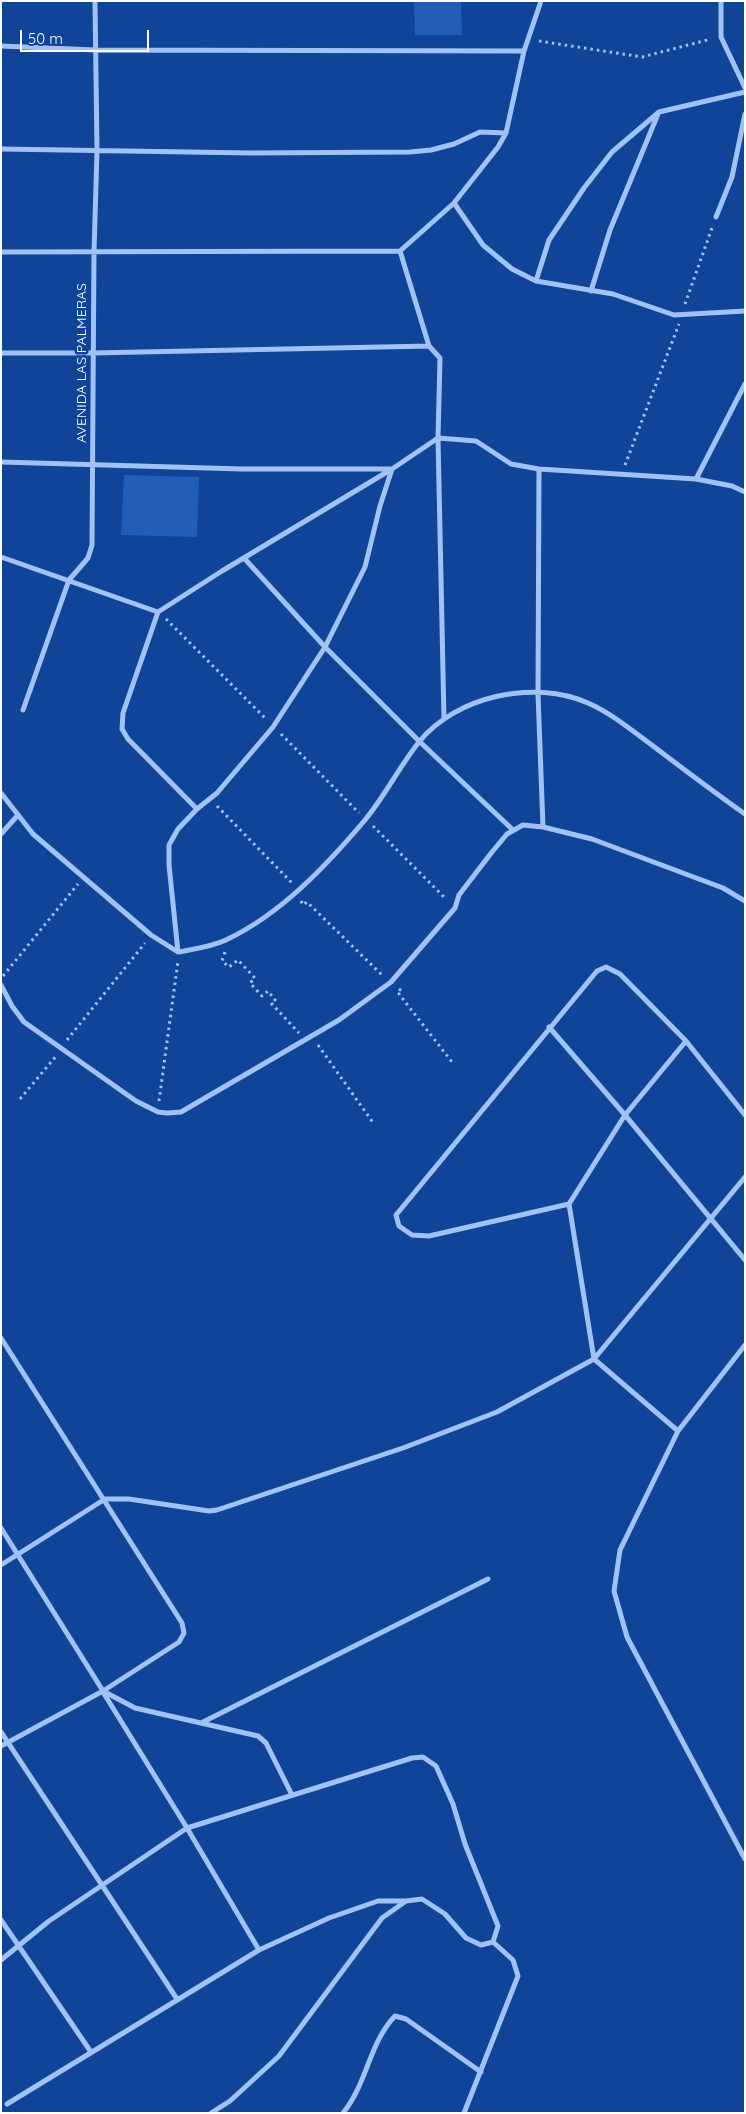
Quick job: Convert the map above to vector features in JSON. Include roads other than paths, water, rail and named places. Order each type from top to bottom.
[{"type":"street","name":"AVENIDA LAS PALMERAS","points":[[23,710],[69,580],[88,558],[92,545],[94,252],[97,151],[95,1]]},
{"type":"street","points":[[1,252],[400,251],[454,203],[498,147],[506,133],[524,51],[541,1]]},
{"type":"street","points":[[721,1],[721,37],[745,88]]},
{"type":"street","points":[[1,46],[95,50],[524,51]]},
{"type":"street","points":[[536,281],[549,240],[584,188],[612,152],[659,112],[745,92]]},
{"type":"street","points":[[591,291],[610,230],[659,112]]},
{"type":"street","points":[[716,217],[732,177],[745,114]]},
{"type":"street","points":[[1,149],[251,153],[410,152],[432,150],[454,144],[480,132],[506,133]]},
{"type":"street","points":[[454,203],[483,244],[512,269],[536,281],[629,299],[674,315],[745,311]]},
{"type":"street","points":[[400,251],[428,346],[440,358],[438,438],[444,720]]},
{"type":"street","points":[[1,353],[93,353],[428,346]]},
{"type":"street","points":[[696,479],[745,384]]},
{"type":"street","points":[[197,809],[128,739],[122,729],[124,713],[158,612],[392,469],[438,438],[476,441],[511,464],[538,470],[696,479],[732,486],[745,492]]},
{"type":"street","points":[[1,462],[242,469],[392,469]]},
{"type":"street","points":[[178,952],[168,865],[169,845],[178,829],[197,809],[217,793],[273,727],[325,647],[365,567],[380,506],[392,469]]},
{"type":"street","points":[[538,470],[538,694],[543,827]]},
{"type":"street","points":[[1,557],[158,612]]},
{"type":"street","points":[[244,558],[325,647],[419,741],[513,830]]},
{"type":"street","points":[[1,793],[33,834],[151,935],[178,952],[224,941],[262,919],[299,889],[366,819],[419,741],[464,706],[485,698],[516,693],[565,694],[589,704],[628,727],[745,814]]},
{"type":"street","points":[[1,834],[18,815]]},
{"type":"street","points":[[1,984],[12,1006],[24,1022],[97,1076],[147,1108],[167,1114],[181,1112],[340,1020],[367,1001],[397,976],[455,908],[459,895],[492,852],[513,830],[523,825],[543,827],[592,839],[723,888],[745,901]]},
{"type":"street","points":[[569,1204],[429,1236],[412,1235],[399,1226],[396,1215],[597,971],[606,967],[620,974],[686,1040],[745,1115]]},
{"type":"street","points":[[549,1027],[745,1260]]},
{"type":"street","points":[[678,1431],[594,1359],[569,1204],[625,1116],[686,1040]]},
{"type":"street","points":[[1,1565],[105,1499],[129,1499],[209,1511],[217,1510],[403,1448],[497,1412],[594,1359],[745,1177]]},
{"type":"street","points":[[1,1338],[182,1623],[184,1633],[178,1642],[102,1691],[1,1746]]},
{"type":"street","points":[[745,1345],[678,1431],[620,1550],[614,1591],[626,1637],[745,1859]]},
{"type":"street","points":[[1,1528],[187,1828],[259,1950]]},
{"type":"street","points":[[202,1722],[488,1579]]},
{"type":"street","points":[[102,1691],[135,1708],[258,1736],[266,1743],[292,1795]]},
{"type":"street","points":[[1,1732],[178,1999]]},
{"type":"street","points":[[1,1960],[50,1921],[187,1828],[412,1758],[423,1757],[436,1766],[453,1804],[465,1844],[498,1926],[493,1942]]},
{"type":"street","points":[[7,2104],[259,1950],[329,1918],[378,1901],[422,1899],[445,1914],[466,1938],[481,1945],[493,1942]]},
{"type":"street","points":[[211,2113],[230,2101],[279,2056],[382,1918],[406,1901]]},
{"type":"street","points":[[1,1920],[92,2052]]},
{"type":"street","points":[[464,2113],[518,1976],[513,1960],[493,1942]]},
{"type":"street","points":[[343,2113],[356,2094],[384,2027],[395,2016],[406,2019],[481,2072]]}]
